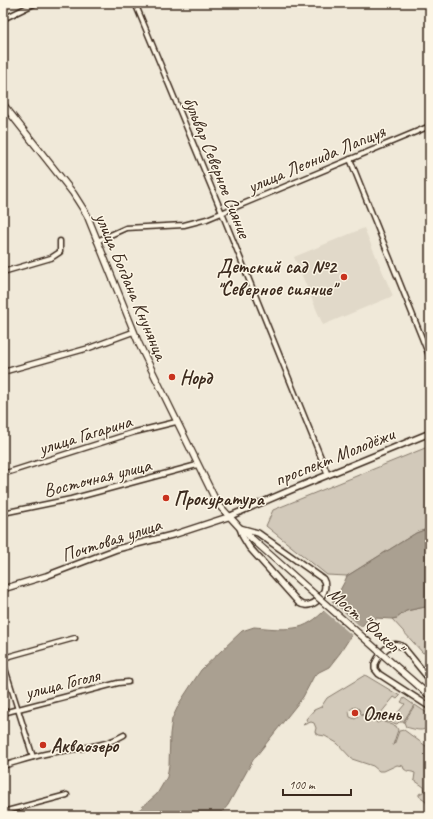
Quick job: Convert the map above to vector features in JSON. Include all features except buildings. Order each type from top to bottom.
[{"type":"main road","name":"улица Богдана Кнунянца","points":[[3,104],[78,200],[87,215],[133,332],[213,497],[228,517],[313,593]]},
{"type":"main road","name":"Мост \"Факел\"","points":[[313,593],[430,696]]},
{"type":"street","points":[[3,19],[36,3]]},
{"type":"street","name":"бульвар Северное Сияние","points":[[134,3],[222,213],[328,475]]},
{"type":"street","name":"улица Леонида Лапцуя","points":[[98,241],[126,228],[184,225],[222,213],[430,126]]},
{"type":"street","points":[[350,159],[430,358]]},
{"type":"street","points":[[3,272],[51,258],[60,252],[60,241]]},
{"type":"street","points":[[3,372],[89,348],[133,332]]},
{"type":"street","name":"улица Гагарина","points":[[3,474],[135,432],[176,422]]},
{"type":"street","name":"проспект Молодёжи","points":[[228,517],[430,433]]},
{"type":"street","name":"Восточная улица","points":[[3,513],[72,499],[197,465]]},
{"type":"street","name":"Почтовая улица","points":[[3,588],[46,576],[116,549],[176,534],[228,517]]},
{"type":"street","points":[[240,528],[258,533],[323,579],[326,585],[323,594],[313,604],[306,606],[299,603],[249,547],[240,528]]},
{"type":"street","points":[[3,658],[75,638]]},
{"type":"street","points":[[430,680],[400,645],[390,645],[375,664],[375,669],[378,674],[430,707]]},
{"type":"street","points":[[3,662],[34,757]]},
{"type":"street","name":"улица Гоголя","points":[[3,713],[118,683],[128,682]]},
{"type":"street","points":[[3,766],[44,754],[103,744],[124,735]]},
{"type":"street","points":[[3,812],[67,795]]},
{"type":"shaded area","name":"Детский сад №2 \"Северное сияние\"","points":[[364,228],[393,296],[323,325],[294,257]]},
{"type":"shaded area","points":[[430,446],[430,528],[416,533],[347,576],[327,575],[266,526],[273,510]]},
{"type":"shaded area","points":[[430,528],[430,606],[406,611],[397,618],[375,618],[365,623],[351,636],[329,667],[314,676],[303,697],[253,760],[228,805],[219,816],[130,816],[157,794],[167,777],[172,719],[180,702],[201,670],[242,631],[254,627],[279,629],[294,628],[311,622],[333,601],[347,576],[416,533]]},
{"type":"shaded area","points":[[430,606],[430,650],[423,653],[392,619],[397,618],[406,611]]},
{"type":"shaded area","points":[[365,675],[400,696],[397,699],[394,697],[380,714],[382,714],[378,717],[375,718],[361,714],[358,708],[354,707],[349,711],[350,717],[355,719],[361,715],[375,720],[377,723],[381,721],[396,726],[398,730],[393,745],[399,731],[404,730],[430,749],[430,805],[419,796],[419,794],[425,791],[424,787],[414,780],[415,773],[405,770],[403,766],[397,765],[384,771],[379,771],[373,766],[352,759],[337,743],[325,736],[319,735],[315,732],[316,728],[314,723],[311,722],[303,725],[314,710],[321,707],[327,698]]},
{"type":"shaded area","points":[[404,698],[414,705],[403,722],[399,722],[397,724],[382,720],[380,717],[382,714],[395,716],[405,704],[401,702]]},
{"type":"shaded area","points":[[415,705],[430,715],[430,721],[423,730],[406,727],[404,722]]},
{"type":"pier","points":[[330,600],[362,628],[353,636],[322,609]]},
{"type":"place","name":"Детский сад №2 \"Северное сияние\"","points":[[344,277]]},
{"type":"place","name":"Норд","points":[[172,377]]},
{"type":"place","name":"Прокуратура","points":[[166,498]]},
{"type":"place","name":"Олень","points":[[355,713]]},
{"type":"place","name":"Акваозеро","points":[[43,745]]}]
